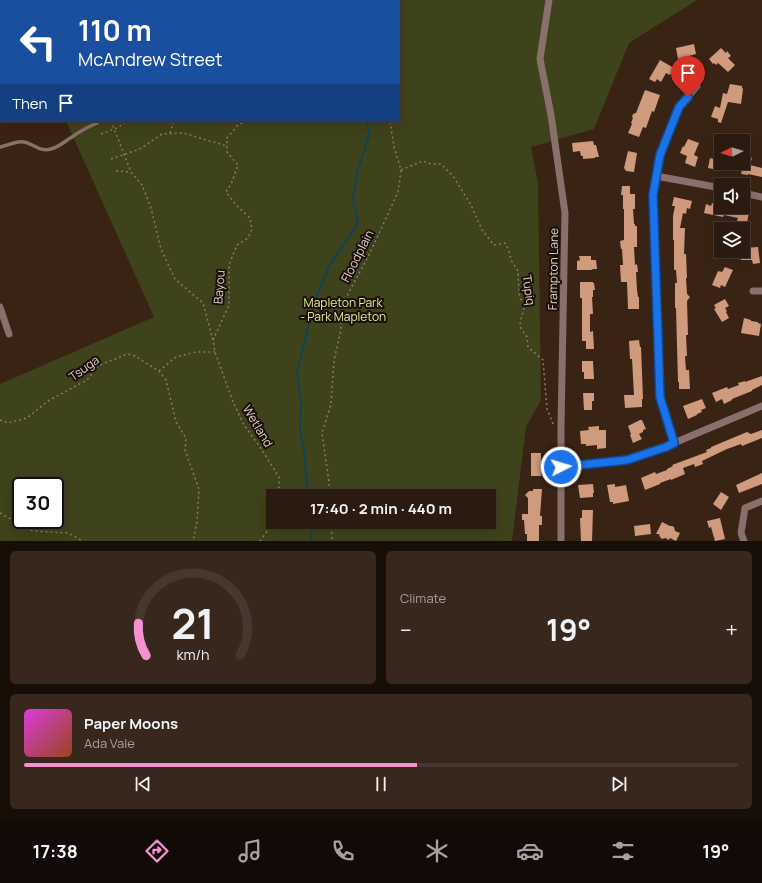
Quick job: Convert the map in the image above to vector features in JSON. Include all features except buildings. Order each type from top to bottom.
[{"type":"street","name":"Frampton Lane","points":[[549,0],[540,59],[551,115],[565,213],[560,541]]},
{"type":"street","points":[[674,443],[660,397],[653,195],[660,155],[679,107],[697,86]]},
{"type":"street","points":[[656,176],[714,187]]},
{"type":"street","points":[[750,194],[762,197]]},
{"type":"street","points":[[753,291],[762,291]]},
{"type":"street","points":[[0,307],[9,334]]},
{"type":"street","points":[[561,467],[627,460],[666,447],[762,406]]},
{"type":"street","points":[[744,541],[741,533],[746,508],[762,501]]},
{"type":"lane","points":[[0,147],[25,142],[44,150],[52,149],[84,129],[97,123]]},
{"type":"path","name":"Wetland","points":[[111,122],[131,172],[142,185],[151,208],[161,249],[175,279],[203,303],[215,352],[233,402],[244,425],[279,477],[279,489]]},
{"type":"path","points":[[101,134],[119,127],[125,122]]},
{"type":"path","points":[[170,134],[174,122]]},
{"type":"path","points":[[111,159],[140,149],[162,134],[183,133],[227,146],[227,138],[238,125],[244,122]]},
{"type":"path","name":"Floodplain","points":[[330,489],[322,433],[331,404],[334,360],[341,330],[341,307],[370,253],[398,192],[401,170],[394,147],[390,122]]},
{"type":"path","name":"Bayou","points":[[213,340],[229,305],[229,265],[238,246],[248,238],[252,229],[250,218],[236,206],[226,192],[232,182],[238,165],[227,152],[227,146]]},
{"type":"path","name":"Tupiq","points":[[401,170],[423,161],[431,164],[441,164],[454,176],[468,199],[482,230],[494,245],[505,243],[511,260],[518,271],[519,294],[524,309],[520,322],[520,330],[527,337],[528,347],[543,360],[547,409],[554,426],[561,427]]},
{"type":"path","points":[[116,171],[131,172]]},
{"type":"path","points":[[193,541],[197,522],[199,489],[184,450],[186,438],[176,422],[166,380],[159,371],[176,357],[196,352],[215,352]]},
{"type":"path","name":"Tsuga","points":[[0,420],[8,423],[27,418],[48,401],[87,380],[98,366],[127,354],[135,356],[159,371]]},
{"type":"path","points":[[0,513],[33,531],[68,533],[83,541]]},
{"type":"path","points":[[260,541],[268,529]]},
{"type":"path","points":[[331,529],[332,541]]},
{"type":"green space","name":"Mapleton Park - Park Mapleton","points":[[400,0],[697,0],[629,43],[594,129],[531,147],[538,183],[541,400],[526,427],[512,541],[0,541],[0,384],[154,317],[66,122],[400,122]]},
{"type":"waterway","points":[[307,489],[305,454],[300,431],[301,401],[297,372],[315,301],[330,264],[358,224],[353,200],[357,172],[369,135],[367,122]]},
{"type":"waterway","points":[[311,529],[311,541]]},
{"type":"route","points":[[561,467],[627,460],[674,443],[660,397],[653,195],[660,155],[679,107],[688,97]]}]
